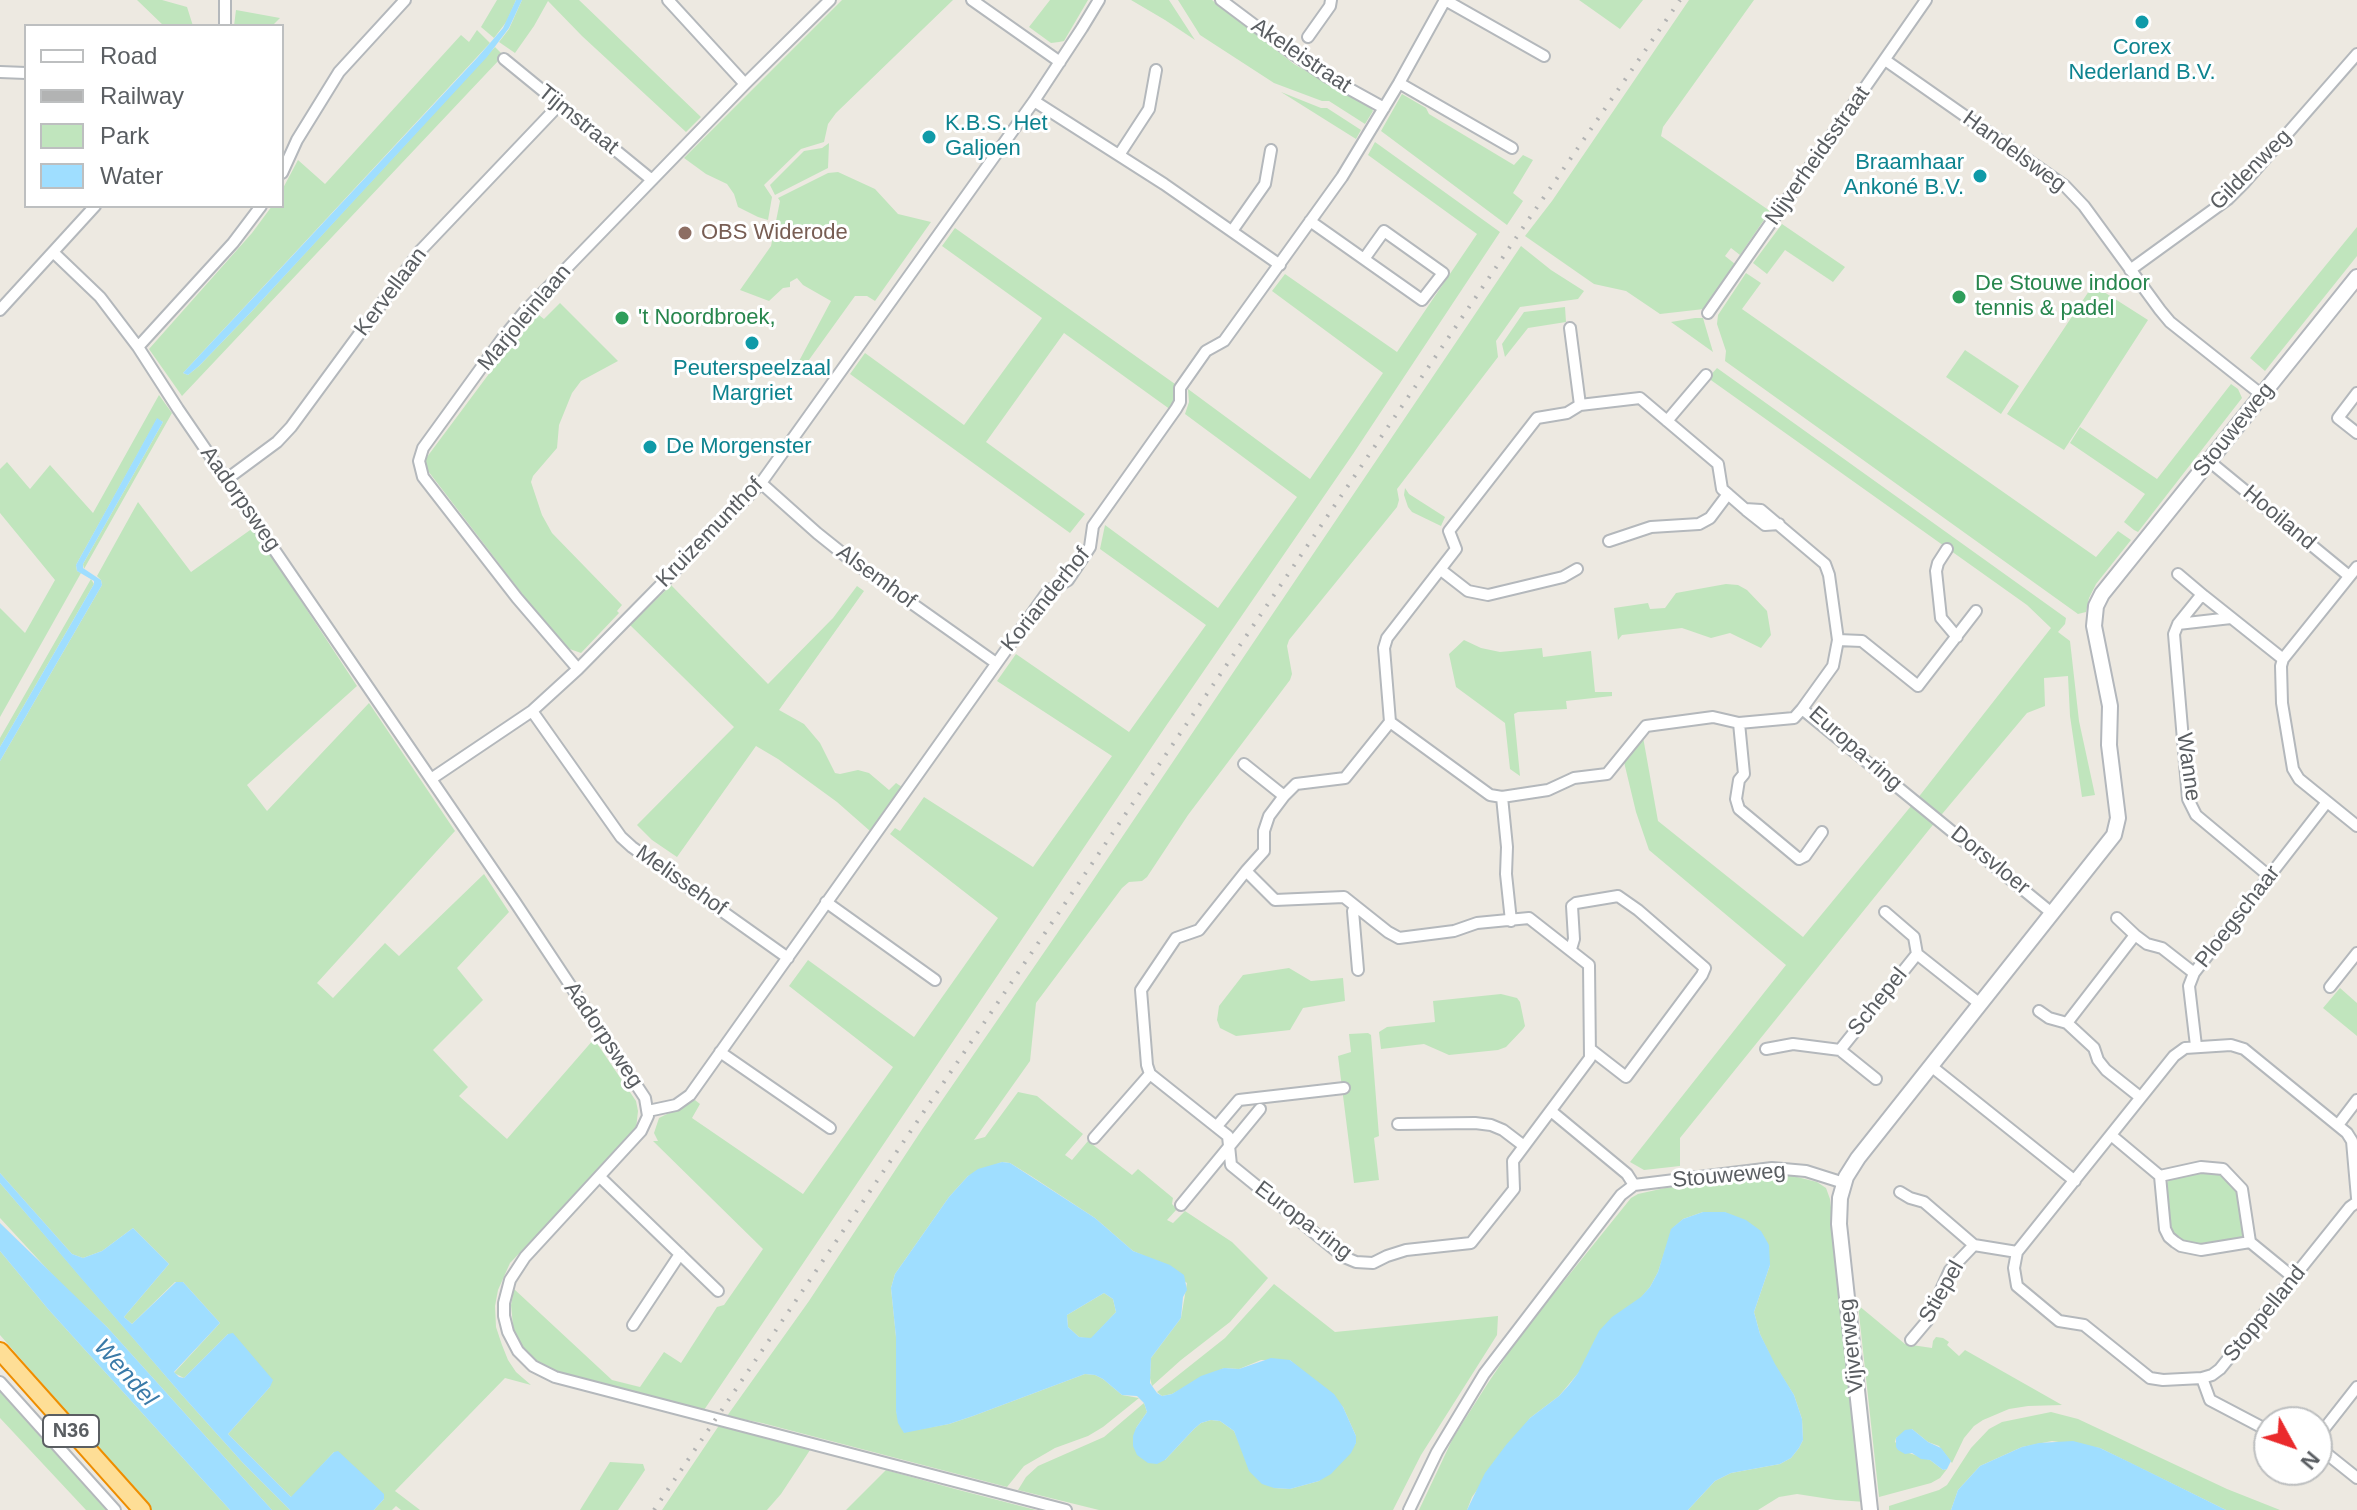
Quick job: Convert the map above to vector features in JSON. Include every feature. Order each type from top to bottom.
[{"type":"highway","name":"N36","points":[[0,1351],[142,1510]]},
{"type":"main road","name":"Stouweweg","points":[[1844,1183],[1858,1158],[2103,850],[2116,806],[2109,745],[2102,724],[2099,691],[2102,670],[2094,626],[2096,606],[2102,594],[2357,277]]},
{"type":"main road","name":"Vijverweg","points":[[1844,1183],[1839,1224],[1870,1510]]},
{"type":"street","points":[[225,0],[225,24]]},
{"type":"street","points":[[284,169],[297,140],[339,72],[405,0]]},
{"type":"street","points":[[668,0],[745,84]]},
{"type":"street","name":"Marjoleinlaan","points":[[578,669],[555,645],[423,477],[419,461],[423,448],[514,324],[830,0]]},
{"type":"street","points":[[972,0],[1060,62]]},
{"type":"street","name":"Kruizemunthof","points":[[431,779],[532,711],[578,669],[761,483],[1034,101],[1099,0]]},
{"type":"street","name":"Akeleistraat","points":[[1221,0],[1326,76],[1384,108]]},
{"type":"street","points":[[1308,37],[1331,0]]},
{"type":"street","name":"Korianderhof","points":[[648,1111],[676,1105],[684,1100],[1048,591],[1068,580],[1090,547],[1093,526],[1176,409],[1180,402],[1180,388],[1206,351],[1224,341],[1280,265],[1371,131],[1445,0],[1544,56]]},
{"type":"street","name":"Nijverheidsstraat","points":[[1708,313],[1926,0]]},
{"type":"street","name":"Gildenweg","points":[[2130,270],[2228,199],[2357,54]]},
{"type":"street","name":"Tijmstraat","points":[[504,59],[652,180]]},
{"type":"street","name":"Handelsweg","points":[[1885,60],[2065,186],[2084,206],[2170,322],[2262,395]]},
{"type":"street","points":[[1119,155],[1149,109],[1156,70]]},
{"type":"street","points":[[0,72],[24,73]]},
{"type":"street","points":[[1399,83],[1512,148]]},
{"type":"street","points":[[1034,101],[1280,265]]},
{"type":"street","name":"Kervellaan","points":[[227,479],[277,442],[291,427],[421,250],[559,105]]},
{"type":"street","points":[[1232,231],[1265,184],[1271,150]]},
{"type":"street","points":[[0,310],[93,208]]},
{"type":"street","points":[[138,347],[233,243],[259,208]]},
{"type":"street","points":[[1310,221],[1422,300],[1443,273],[1384,231],[1364,259]]},
{"type":"street","name":"Aadorpsweg","points":[[53,252],[100,297],[138,347],[642,1093],[648,1111],[647,1122],[641,1131],[525,1257],[510,1280],[504,1303],[508,1332],[518,1351],[533,1366],[555,1377],[1066,1510]]},
{"type":"street","points":[[1570,328],[1580,405]]},
{"type":"street","points":[[1667,421],[1706,375]]},
{"type":"street","points":[[2357,393],[2338,418],[2357,433]]},
{"type":"street","name":"Europa-ring","points":[[1390,722],[1384,648],[1387,638],[1456,549],[1449,531],[1537,418],[1567,413],[1580,405],[1640,398],[1718,464],[1722,489],[1745,509],[1761,510],[1825,564],[1838,640],[1833,666],[1802,709],[1926,809]]},
{"type":"street","name":"Hooiland","points":[[2209,461],[2353,571],[2283,659]]},
{"type":"street","name":"Alsemhof","points":[[761,483],[852,561],[996,663]]},
{"type":"street","points":[[1609,541],[1651,527],[1699,524],[1710,518],[1728,494]]},
{"type":"street","points":[[1947,549],[1938,563],[1937,587],[1941,618],[1957,637]]},
{"type":"street","points":[[1441,570],[1468,591],[1488,595],[1563,577],[1577,569]]},
{"type":"street","points":[[2178,574],[2283,659],[2282,703],[2293,769],[2299,779],[2357,826]]},
{"type":"street","points":[[2178,624],[2204,596]]},
{"type":"street","points":[[1838,640],[1862,641],[1918,686],[1976,611]]},
{"type":"street","points":[[2178,624],[2231,618]]},
{"type":"street","name":"Wanne","points":[[2178,624],[2174,634],[2174,653],[2188,799],[2196,815],[2269,876]]},
{"type":"street","points":[[1094,1138],[1150,1074],[1141,990],[1176,938],[1199,930],[1264,851],[1264,831],[1269,816],[1284,796],[1296,784],[1345,778],[1390,722],[1490,795],[1502,797],[1548,790],[1574,778],[1607,774],[1646,726],[1713,717],[1739,723],[1794,718],[1802,709]]},
{"type":"street","name":"Melissehof","points":[[532,711],[621,837],[788,958]]},
{"type":"street","points":[[1739,723],[1744,774],[1739,780],[1736,799],[1739,809],[1799,859],[1805,856],[1822,832]]},
{"type":"street","points":[[1244,764],[1284,796]]},
{"type":"street","points":[[1502,797],[1511,921]]},
{"type":"street","name":"Ploegschaar","points":[[2196,1046],[2189,986],[2194,973],[2327,802]]},
{"type":"street","name":"Dorsvloer","points":[[1926,809],[2053,914]]},
{"type":"street","points":[[1246,871],[1275,900],[1344,897],[1399,938],[1454,931],[1477,923],[1529,918],[1589,965],[1590,1049],[1626,1077],[1705,968],[1618,896],[1572,906],[1574,939],[1571,949]]},
{"type":"street","points":[[826,902],[935,980]]},
{"type":"street","points":[[1356,907],[1353,911],[1358,970]]},
{"type":"street","name":"Schepel","points":[[1885,912],[1914,937],[1917,954],[1980,1004]]},
{"type":"street","points":[[2117,918],[2147,944],[2162,948],[2194,973]]},
{"type":"street","points":[[2067,1023],[2135,935]]},
{"type":"street","points":[[2330,987],[2357,953]]},
{"type":"street","name":"Schepel","points":[[1840,1050],[1917,954]]},
{"type":"street","points":[[2039,1011],[2049,1018],[2067,1023],[2094,1048],[2106,1070],[2140,1097]]},
{"type":"street","name":"Schepel","points":[[1766,1049],[1793,1044],[1840,1050],[1876,1079]]},
{"type":"street","name":"Stoppelland","points":[[2017,1252],[2014,1268],[2017,1286],[2059,1321],[2084,1325],[2150,1378],[2202,1378],[2220,1369],[2357,1200],[2352,1141],[2347,1133],[2244,1049],[2231,1045],[2196,1046]]},
{"type":"street","points":[[2017,1252],[2174,1056],[2185,1048],[2196,1046]]},
{"type":"street","name":"Europa-ring","points":[[1150,1074],[1228,1136],[1231,1165],[1344,1257],[1356,1262],[1373,1263],[1406,1250],[1471,1243],[1514,1189],[1513,1161],[1590,1058],[1590,1049]]},
{"type":"street","points":[[720,1052],[830,1128]]},
{"type":"street","points":[[1931,1066],[2075,1181]]},
{"type":"street","points":[[1217,1126],[1239,1100],[1344,1088]]},
{"type":"street","points":[[2338,1125],[2357,1100]]},
{"type":"street","points":[[1181,1205],[1260,1109]]},
{"type":"street","points":[[1409,1510],[1445,1439],[1501,1349],[1621,1195],[1634,1185],[1627,1174],[1551,1111]]},
{"type":"street","points":[[1398,1124],[1491,1125],[1524,1146]]},
{"type":"street","points":[[2111,1135],[2160,1176],[2165,1229],[2175,1242],[2201,1250],[2250,1242]]},
{"type":"street","points":[[2160,1176],[2201,1167],[2223,1169],[2242,1189],[2250,1242],[2294,1278]]},
{"type":"street","name":"Stouweweg","points":[[1634,1185],[1772,1168],[1806,1171],[1844,1183]]},
{"type":"street","points":[[600,1177],[718,1291]]},
{"type":"street","name":"Stiepel","points":[[1900,1192],[1924,1202],[1974,1245],[2017,1252]]},
{"type":"street","name":"Stiepel","points":[[1911,1340],[1927,1321],[1950,1270],[1974,1245]]},
{"type":"street","points":[[633,1325],[680,1254]]},
{"type":"street","points":[[2202,1378],[2210,1400],[2253,1423]]},
{"type":"street","points":[[0,1382],[115,1510]]},
{"type":"street","points":[[2333,1418],[2357,1387]]},
{"type":"street","points":[[2333,1459],[2357,1478]]},
{"type":"green space","points":[[137,0],[162,0],[187,7],[192,24],[162,24]]},
{"type":"green space","points":[[497,0],[516,0],[507,21],[494,38],[481,27]]},
{"type":"green space","points":[[522,0],[579,0],[701,117],[686,132],[548,1],[515,53],[499,42],[509,29]]},
{"type":"green space","points":[[842,0],[953,0],[836,113],[828,124],[824,142],[801,149],[764,185],[772,197],[768,220],[758,217],[738,207],[727,184],[684,158]]},
{"type":"green space","points":[[1050,0],[1088,0],[1064,41],[1051,43],[1029,27]]},
{"type":"green space","points":[[1131,0],[1169,0],[1195,40],[1165,20]]},
{"type":"green space","points":[[1178,0],[1212,0],[1294,64],[1373,111],[1365,124],[1329,101],[1274,83],[1200,35]]},
{"type":"green space","points":[[1579,0],[1643,0],[1620,29]]},
{"type":"green space","points":[[1689,0],[1754,0],[1663,127],[1661,136],[1770,211],[1740,255],[1731,248],[1725,256],[1735,264],[1704,309],[1660,314],[1626,291],[1594,284],[1525,236]]},
{"type":"green space","points":[[236,10],[280,18],[274,24],[234,24]]},
{"type":"green space","points":[[477,30],[490,43],[183,373],[188,375],[199,366],[252,311],[495,47],[503,55],[182,396],[149,349],[271,208],[284,208],[284,186],[298,160],[325,184],[461,35],[469,42]]},
{"type":"green space","points":[[1281,92],[1327,108],[1361,130],[1356,139]]},
{"type":"green space","points":[[1402,94],[1426,108],[1429,114],[1514,165],[1523,155],[1533,160],[1513,193],[1523,201],[1507,225],[1381,131]]},
{"type":"green space","points":[[1375,142],[1500,232],[1353,454],[704,1410],[557,1375],[544,1369],[519,1348],[514,1336],[511,1305],[514,1289],[612,1380],[640,1387],[664,1352],[681,1363],[717,1307],[724,1305],[763,1249],[653,1141],[658,1141],[654,1133],[659,1118],[695,1100],[700,1104],[692,1118],[803,1194],[893,1067],[789,986],[808,960],[914,1037],[998,918],[890,834],[895,828],[900,831],[924,797],[1033,867],[1112,756],[997,681],[1016,654],[1129,732],[1206,625],[1100,549],[1105,525],[1218,608],[1297,497],[1185,414],[1189,402],[1188,389],[1310,479],[1383,373],[1272,291],[1285,274],[1397,352],[1477,234],[1368,155]]},
{"type":"green space","points":[[829,143],[828,168],[775,195],[770,185],[804,151],[822,148]]},
{"type":"green space","points":[[838,172],[875,189],[898,214],[931,222],[875,301],[867,296],[855,296],[806,364],[798,363],[831,301],[803,285],[797,278],[790,282],[790,287],[783,288],[769,301],[740,290],[771,246],[780,201],[778,198],[828,173]]},
{"type":"green space","points":[[1782,224],[1845,267],[1833,282],[1785,250],[1767,274],[1753,263]]},
{"type":"green space","points":[[2357,227],[2357,256],[2265,371],[2250,358]]},
{"type":"green space","points":[[955,228],[1175,384],[1175,405],[1171,410],[1064,333],[986,442],[1085,514],[1070,533],[850,374],[865,353],[964,425],[1042,318],[942,246]]},
{"type":"green space","points":[[1521,246],[1584,291],[1578,299],[1520,307],[1496,341],[1498,357],[1397,489],[1397,507],[1289,640],[1290,680],[1188,815],[1147,877],[1142,881],[1129,882],[1122,888],[1036,1003],[1030,1061],[974,1140],[985,1137],[1018,1092],[1037,1096],[1083,1134],[1065,1155],[1072,1160],[1088,1141],[1132,1175],[1138,1169],[1173,1198],[1172,1204],[1177,1209],[1167,1220],[1173,1223],[1185,1211],[1232,1242],[1268,1278],[1230,1322],[1152,1386],[1151,1358],[1181,1318],[1187,1283],[1133,1251],[1095,1218],[1031,1176],[1010,1163],[1002,1162],[968,1176],[949,1197],[895,1274],[891,1288],[896,1337],[896,1411],[904,1432],[949,1424],[1085,1374],[1103,1379],[1122,1395],[1139,1398],[1088,1436],[1055,1448],[1024,1466],[1007,1487],[727,1416],[809,1301]]},
{"type":"green space","points":[[1746,273],[1761,283],[1742,309],[2096,557],[2118,531],[2131,540],[2096,584],[2086,612],[2078,614],[1725,361],[1726,351],[1717,324],[1718,315]]},
{"type":"green space","points":[[2093,285],[2148,320],[2064,450],[2007,414]]},
{"type":"green space","points":[[560,303],[618,361],[581,381],[572,393],[559,425],[557,448],[531,482],[552,533],[622,605],[617,611],[619,613],[581,653],[564,647],[553,634],[425,467],[424,461],[535,312],[544,319]]},
{"type":"green space","points":[[1565,307],[1566,322],[1528,328],[1505,357],[1502,344],[1524,312]]},
{"type":"green space","points":[[1703,318],[1713,352],[1671,322]]},
{"type":"green space","points":[[1965,350],[2019,386],[2001,414],[1946,377]]},
{"type":"green space","points":[[1717,368],[2066,618],[2058,632],[2070,641],[2079,721],[2095,795],[2082,797],[2070,716],[2068,676],[2044,678],[2045,706],[2027,713],[1680,1138],[1680,1166],[1644,1170],[1630,1162],[1786,965],[1649,850],[1624,762],[1643,737],[1658,821],[1803,937],[1921,794],[2051,628],[2027,605],[1708,378]]},
{"type":"green space","points":[[2231,384],[2238,389],[2242,398],[2138,532],[2134,530],[2124,522],[2145,494],[2070,443],[2080,427],[2157,479]]},
{"type":"green space","points":[[159,395],[172,413],[84,569],[83,564],[163,422],[157,419],[76,565],[81,573],[0,717],[0,608],[25,633],[55,580],[0,513],[0,469],[7,462],[30,489],[50,465],[93,513]]},
{"type":"green space","points":[[1405,488],[1409,494],[1445,517],[1441,526],[1412,512],[1404,495]]},
{"type":"green space","points":[[138,502],[191,572],[253,528],[357,686],[247,785],[267,811],[369,703],[455,831],[317,983],[333,998],[385,943],[399,956],[484,874],[509,912],[457,968],[483,1000],[433,1050],[468,1087],[459,1096],[507,1139],[594,1039],[636,1101],[636,1129],[632,1135],[510,1263],[498,1290],[496,1327],[502,1345],[516,1372],[531,1385],[505,1378],[395,1491],[420,1510],[401,1510],[396,1506],[392,1510],[374,1510],[384,1499],[334,1452],[292,1498],[228,1434],[270,1387],[228,1334],[184,1378],[174,1373],[220,1323],[183,1282],[175,1282],[132,1324],[124,1317],[169,1264],[133,1228],[102,1251],[83,1258],[72,1254],[0,1173],[0,761],[102,585],[97,576]]},
{"type":"green space","points":[[91,579],[94,584],[0,747],[0,738]]},
{"type":"green space","points":[[1726,584],[1747,590],[1767,611],[1771,635],[1761,648],[1730,633],[1711,638],[1682,628],[1622,635],[1618,640],[1614,608],[1648,603],[1650,609],[1665,608],[1676,593]]},
{"type":"green space","points":[[671,585],[768,684],[833,618],[857,586],[864,591],[779,710],[804,724],[820,743],[835,773],[858,770],[869,773],[889,790],[896,783],[902,787],[870,831],[837,802],[756,746],[677,857],[637,825],[734,727],[630,625]]},
{"type":"green space","points":[[1464,640],[1500,652],[1542,648],[1543,657],[1591,651],[1595,692],[1612,692],[1612,696],[1566,701],[1567,709],[1514,714],[1520,776],[1510,769],[1505,723],[1456,687],[1449,654]]},
{"type":"green space","points":[[1289,968],[1311,981],[1343,978],[1345,1001],[1303,1008],[1290,1030],[1236,1036],[1220,1028],[1217,1020],[1219,1006],[1243,975]]},
{"type":"green space","points":[[2340,988],[2357,1003],[2357,1036],[2323,1008]]},
{"type":"green space","points":[[1501,994],[1517,998],[1520,1002],[1525,1026],[1506,1047],[1449,1055],[1424,1044],[1381,1049],[1379,1032],[1387,1027],[1435,1022],[1433,1001]]},
{"type":"green space","points":[[1349,1034],[1371,1035],[1379,1136],[1374,1138],[1379,1180],[1354,1183],[1338,1056],[1351,1052]]},
{"type":"green space","points":[[2209,1172],[2221,1175],[2236,1190],[2243,1238],[2185,1245],[2171,1233],[2166,1184],[2171,1178]]},
{"type":"green space","points":[[1785,1174],[1817,1182],[1826,1188],[1830,1199],[1866,1502],[1797,1494],[1779,1497],[1758,1510],[1688,1510],[1715,1481],[1731,1473],[1780,1464],[1791,1458],[1803,1440],[1802,1419],[1794,1395],[1774,1364],[1754,1312],[1770,1265],[1725,1212],[1703,1212],[1683,1219],[1672,1229],[1650,1287],[1559,1396],[1530,1418],[1472,1497],[1467,1510],[1419,1510],[1453,1438],[1519,1337],[1631,1198],[1665,1188]]},
{"type":"green space","points":[[0,1183],[182,1395],[290,1510],[272,1510],[107,1327],[61,1284],[0,1218]]},
{"type":"green space","points":[[0,1251],[48,1309],[230,1510],[152,1510],[0,1335]]},
{"type":"green space","points":[[1274,1284],[1335,1332],[1498,1316],[1497,1335],[1421,1455],[1393,1510],[1099,1510],[1018,1490],[1038,1466],[1104,1437],[1144,1403],[1147,1412],[1136,1428],[1165,1460],[1201,1423],[1220,1421],[1234,1431],[1274,1488],[1290,1489],[1319,1481],[1356,1443],[1356,1436],[1343,1407],[1290,1360],[1261,1360],[1239,1369],[1224,1368],[1172,1394],[1162,1396],[1157,1392],[1225,1338]]},
{"type":"green space","points":[[1104,1293],[1113,1299],[1116,1312],[1091,1339],[1079,1337],[1068,1327],[1067,1315]]},
{"type":"green space","points":[[1858,1305],[1905,1344],[1932,1348],[1936,1337],[1943,1338],[1959,1356],[1965,1350],[2062,1405],[2009,1409],[1983,1420],[1964,1438],[1952,1463],[1939,1446],[1928,1442],[1912,1429],[1896,1438],[1895,1442],[1909,1453],[1930,1460],[1943,1470],[1947,1469],[1931,1483],[1879,1497]]},
{"type":"green space","points":[[0,1392],[106,1510],[86,1510],[0,1418]]},
{"type":"green space","points":[[2051,1412],[2078,1419],[2227,1489],[2280,1510],[2226,1510],[2100,1448],[2052,1441],[2022,1447],[1980,1466],[1958,1490],[1951,1510],[1889,1510],[1889,1506],[1947,1485],[1971,1448],[1989,1429],[2002,1422]]},
{"type":"green space","points":[[720,1424],[810,1450],[767,1510],[662,1510]]},
{"type":"green space","points":[[610,1462],[643,1464],[645,1470],[618,1510],[580,1510]]},
{"type":"green space","points":[[886,1470],[955,1489],[1036,1510],[846,1510]]},
{"type":"water","points":[[516,0],[522,0],[509,28],[487,57],[252,311],[199,366],[188,375],[183,373],[477,58],[503,28]]},
{"type":"water","points":[[157,418],[163,422],[83,564],[83,568],[101,580],[102,585],[0,761],[0,747],[94,584],[77,571],[76,565]]},
{"type":"water","points":[[1002,1162],[1010,1163],[1095,1218],[1133,1251],[1170,1265],[1184,1275],[1187,1290],[1183,1297],[1181,1318],[1151,1358],[1150,1383],[1157,1393],[1162,1396],[1172,1394],[1201,1376],[1224,1368],[1239,1369],[1271,1358],[1290,1360],[1334,1394],[1343,1407],[1356,1436],[1351,1453],[1331,1474],[1319,1481],[1290,1489],[1274,1488],[1262,1484],[1249,1471],[1234,1431],[1220,1421],[1211,1420],[1194,1429],[1165,1460],[1157,1464],[1148,1463],[1137,1455],[1133,1446],[1136,1428],[1147,1412],[1144,1403],[1137,1396],[1122,1395],[1095,1375],[1085,1374],[949,1424],[904,1433],[896,1411],[896,1337],[891,1288],[895,1274],[949,1197],[978,1169]],"holes":[[[1104,1293],[1113,1299],[1116,1312],[1091,1338],[1079,1337],[1068,1327],[1067,1315]]]},
{"type":"water","points":[[0,1173],[72,1254],[83,1258],[102,1251],[133,1228],[169,1264],[124,1317],[132,1324],[176,1282],[183,1282],[220,1323],[174,1372],[179,1377],[184,1378],[228,1334],[233,1333],[273,1380],[228,1434],[291,1497],[338,1451],[384,1494],[384,1499],[374,1510],[290,1510],[243,1463],[81,1278],[0,1183]]},
{"type":"water","points":[[1703,1212],[1725,1212],[1746,1220],[1761,1231],[1769,1245],[1770,1265],[1754,1312],[1760,1334],[1794,1395],[1802,1419],[1803,1440],[1799,1448],[1791,1458],[1780,1464],[1731,1473],[1715,1481],[1688,1510],[1467,1510],[1485,1473],[1506,1445],[1530,1418],[1559,1396],[1578,1373],[1599,1331],[1650,1287],[1658,1272],[1671,1229],[1683,1219]]},
{"type":"water","name":"Wendel","points":[[0,1223],[107,1327],[272,1510],[230,1510],[48,1309],[0,1251]]},
{"type":"water","points":[[1912,1429],[1941,1448],[1951,1461],[1947,1469],[1898,1450],[1896,1438],[1905,1430]]},
{"type":"water","points":[[2073,1441],[2100,1448],[2226,1510],[1951,1510],[1958,1490],[1980,1466],[2022,1447]]},
{"type":"railway","points":[[654,1510],[1680,0]]},
{"type":"place","name":"Corex Nederland B.V.","points":[[2142,22]]},
{"type":"place","name":"K.B.S. Het Galjoen","points":[[929,137]]},
{"type":"place","name":"Braamhaar Ankoné B.V.","points":[[1980,176]]},
{"type":"place","name":"OBS Widerode","points":[[685,233]]},
{"type":"place","name":"De Stouwe indoor tennis & padel","points":[[1959,297]]},
{"type":"place","name":"'t Noordbroek,","points":[[622,318]]},
{"type":"place","name":"Peuterspeelzaal Margriet","points":[[752,343]]},
{"type":"place","name":"De Morgenster","points":[[650,447]]}]
